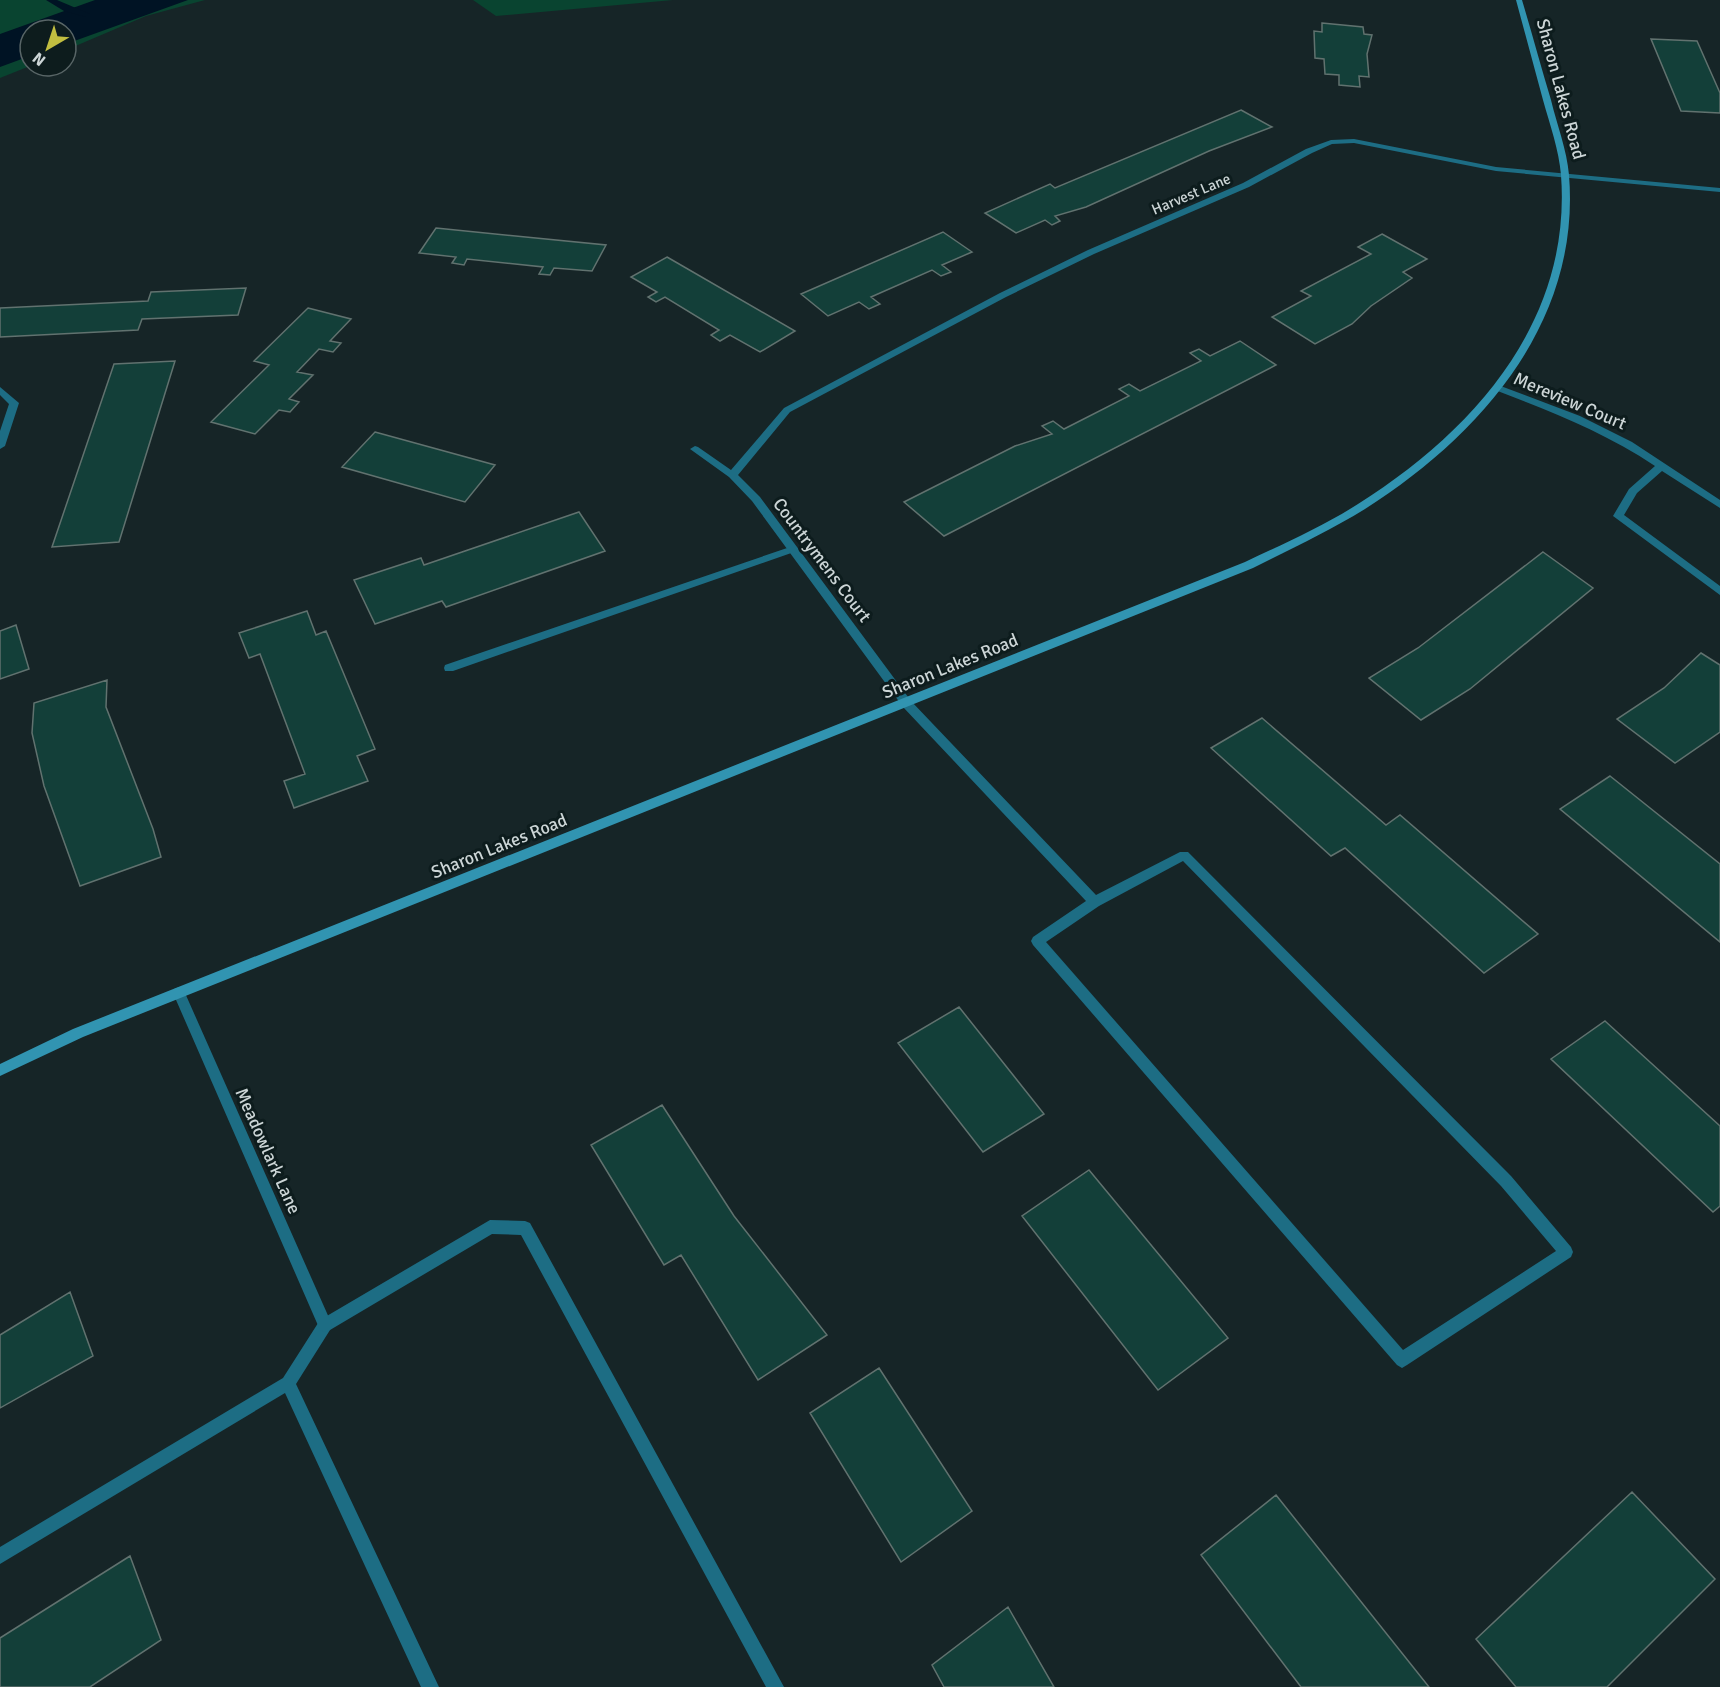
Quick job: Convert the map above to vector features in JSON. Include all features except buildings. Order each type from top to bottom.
[{"type":"street","name":"Sharon Lakes Road","points":[[0,1070],[78,1033],[1249,566],[1335,522],[1377,497],[1437,451],[1488,401],[1542,319],[1558,271],[1566,206],[1562,152],[1519,0]]},
{"type":"street","name":"Harvest Lane","points":[[732,475],[787,410],[1003,295],[1091,252],[1246,185],[1309,151],[1331,142],[1354,141],[1496,169],[1720,190]]},
{"type":"street","name":"Mereview Court","points":[[1498,388],[1577,418],[1629,444],[1720,505]]},
{"type":"street","points":[[0,390],[14,403],[0,446]]},
{"type":"street","name":"Countrymens Court","points":[[695,449],[732,475],[756,499],[907,704],[1095,902]]},
{"type":"street","points":[[1662,466],[1634,491],[1618,516],[1720,591]]},
{"type":"street","points":[[449,668],[793,549]]},
{"type":"street","points":[[1184,855],[1506,1181],[1566,1252],[1402,1360],[1037,941],[1095,902],[1184,855]]},
{"type":"street","name":"Meadowlark Lane","points":[[179,993],[325,1325]]},
{"type":"street","points":[[0,1556],[288,1383],[325,1325],[490,1227],[525,1228],[775,1687]]},
{"type":"street","points":[[288,1383],[430,1687]]},
{"type":"green space","points":[[0,0],[205,0],[146,16],[78,45],[78,18],[18,18],[18,71],[0,78]]},
{"type":"green space","points":[[473,0],[673,0],[496,16]]},
{"type":"water","points":[[95,0],[188,0],[78,40],[78,18],[45,18]]},
{"type":"water","points":[[18,28],[18,60],[0,67],[0,34]]},
{"type":"waterway","points":[[50,0],[67,9],[86,14]]}]
